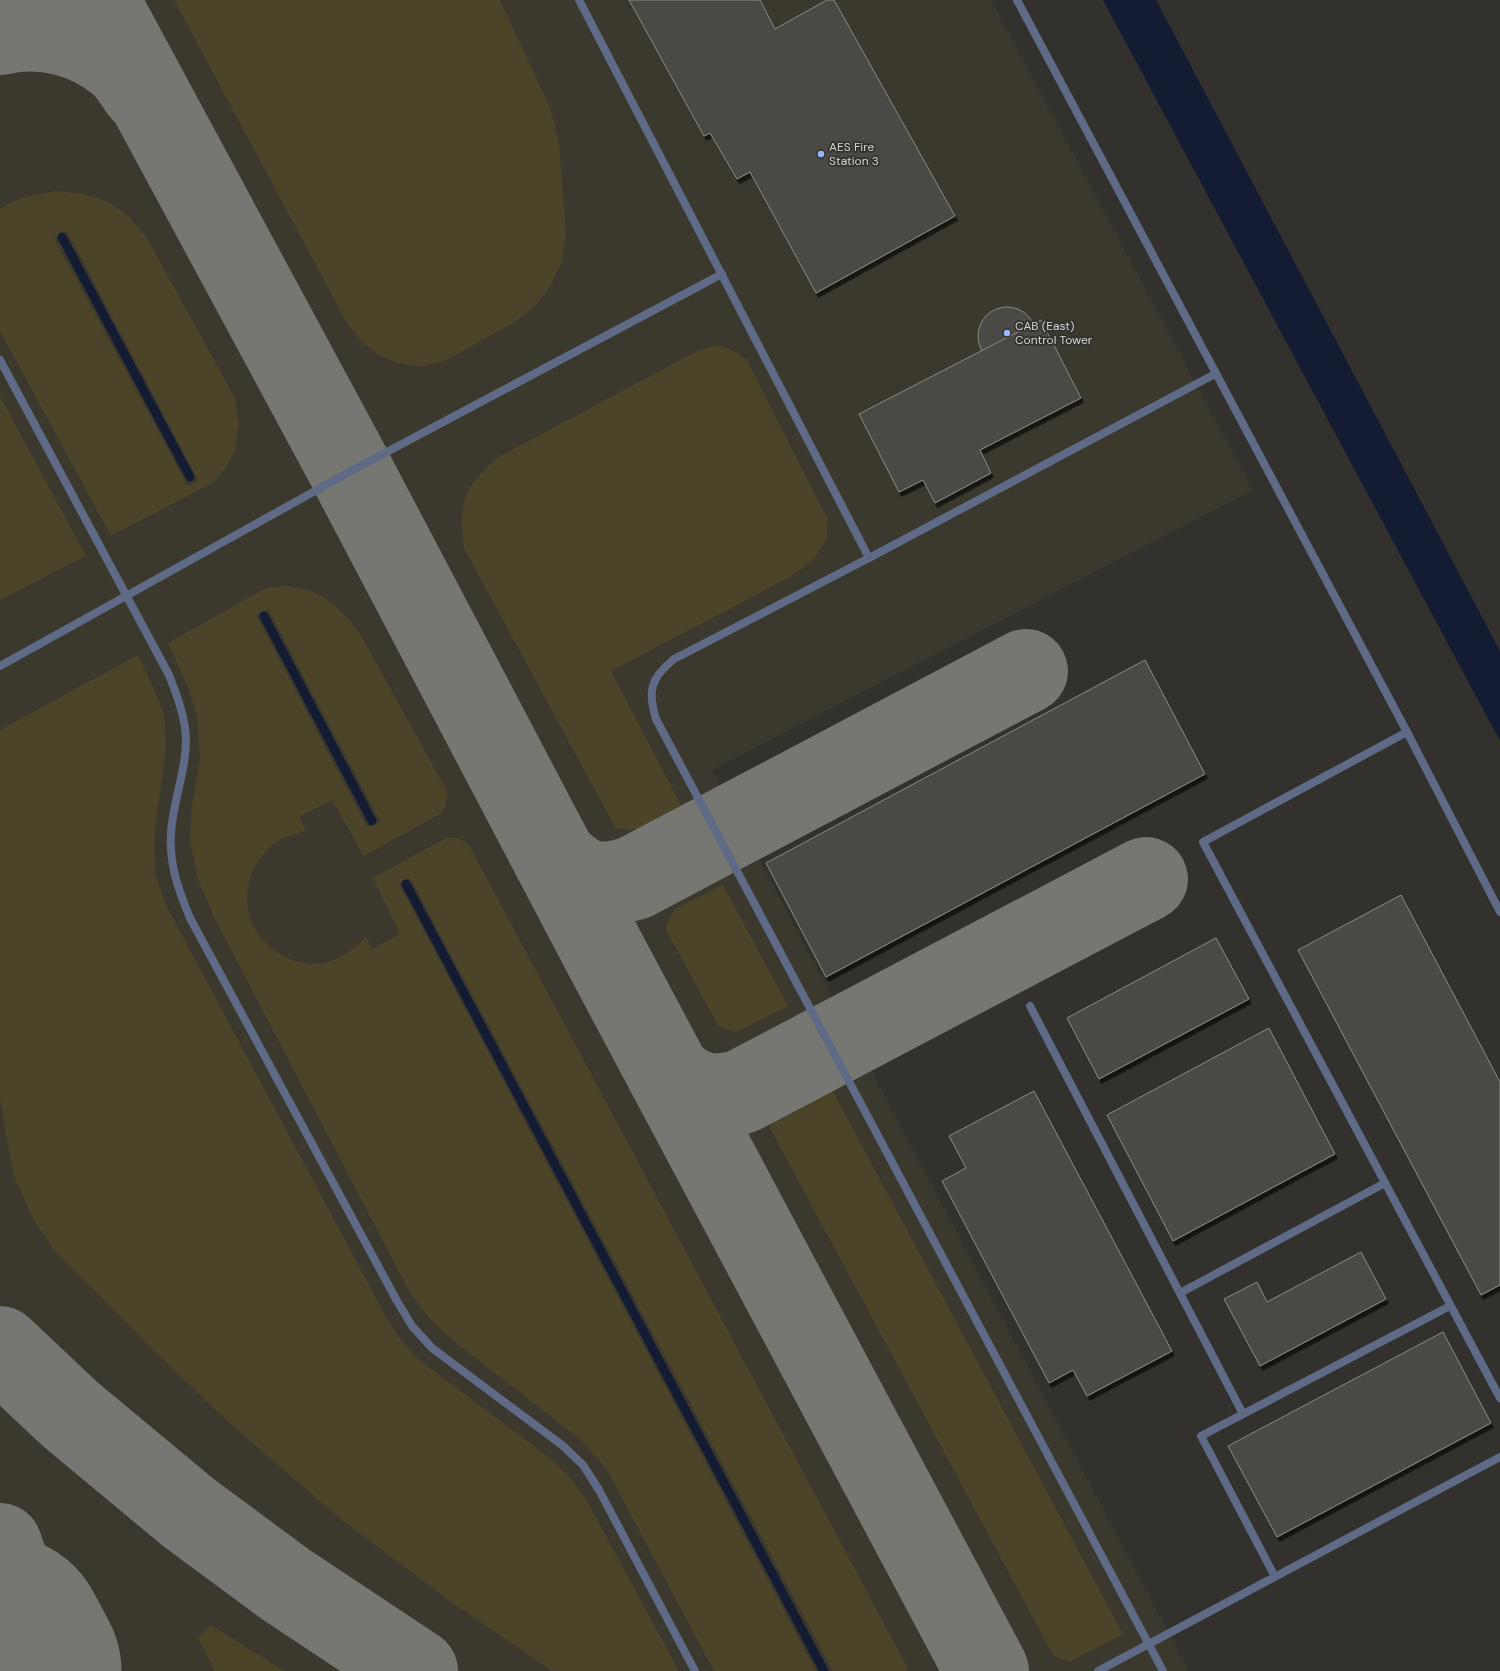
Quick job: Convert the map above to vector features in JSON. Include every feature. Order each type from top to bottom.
[{"type":"lane","points":[[579,0],[869,558]]},
{"type":"lane","points":[[1017,0],[1407,732],[1500,912]]},
{"type":"lane","points":[[0,666],[351,471],[722,274]]},
{"type":"lane","points":[[0,360],[169,675],[179,700],[185,728],[184,755],[171,832],[172,861],[177,887],[190,918],[397,1302],[412,1326],[432,1348],[562,1445],[582,1465],[599,1490],[695,1671]]},
{"type":"lane","points":[[1163,1671],[656,719],[651,703],[653,685],[660,671],[674,659],[869,558],[1215,374]]},
{"type":"lane","points":[[1407,732],[1203,842],[1500,1398]]},
{"type":"lane","points":[[1030,1006],[1243,1414]]},
{"type":"lane","points":[[1180,1293],[1385,1183]]},
{"type":"lane","points":[[1273,1573],[1201,1436],[1450,1306]]},
{"type":"lane","points":[[1098,1671],[1500,1457]]},
{"type":"shaded area","points":[[0,0],[991,0],[1253,490],[712,770],[1189,1671],[0,1671]]},
{"type":"shaded area","points":[[174,0],[500,0],[550,107],[559,144],[566,234],[562,261],[550,287],[534,307],[518,320],[447,360],[420,367],[398,363],[377,354],[361,341],[347,323]]},
{"type":"shaded area","points":[[57,191],[84,194],[107,201],[128,215],[148,240],[235,398],[239,423],[235,450],[227,466],[212,483],[111,536],[0,331],[0,209],[20,199]],"holes":[[[67,231],[198,480],[188,486],[54,238]]]},
{"type":"shaded area","points":[[717,345],[730,349],[747,360],[828,520],[827,538],[815,558],[792,576],[611,671],[682,807],[641,830],[616,829],[464,548],[462,520],[464,502],[471,486],[479,475],[497,458],[697,351]]},
{"type":"shaded area","points":[[0,396],[86,556],[0,600]]},
{"type":"shaded area","points":[[285,586],[309,591],[328,600],[343,613],[359,632],[447,791],[446,806],[440,814],[364,856],[332,800],[299,817],[306,831],[277,841],[268,849],[255,866],[247,892],[249,913],[253,925],[269,946],[292,960],[305,963],[331,961],[341,957],[366,937],[372,949],[400,934],[373,878],[446,838],[457,838],[468,843],[908,1671],[833,1671],[410,878],[399,884],[816,1671],[714,1671],[607,1470],[581,1440],[446,1335],[427,1316],[408,1289],[215,919],[199,882],[190,843],[192,806],[200,757],[197,717],[189,689],[168,643],[266,588]],"holes":[[[268,609],[380,821],[367,827],[256,615]]]},
{"type":"shaded area","points":[[138,655],[164,714],[166,745],[154,840],[155,873],[166,905],[385,1315],[398,1336],[418,1359],[550,1458],[568,1475],[586,1499],[679,1671],[552,1671],[454,1604],[343,1521],[237,1430],[157,1354],[54,1250],[32,1217],[14,1176],[0,1100],[0,731]]},
{"type":"shaded area","points":[[723,885],[788,1006],[737,1032],[719,1027],[665,928],[675,909]]},
{"type":"shaded area","points":[[830,1086],[1123,1634],[1069,1662],[1053,1655],[770,1128],[779,1113]]},
{"type":"shaded area","points":[[211,1625],[284,1671],[215,1671],[198,1638]]},
{"type":"water","points":[[1103,0],[1156,0],[1500,651],[1500,741]]},
{"type":"building","name":"AES Fire Station 3","points":[[629,0],[760,0],[775,29],[827,0],[834,0],[955,216],[816,293],[750,172],[737,179],[710,133],[704,136]]},
{"type":"building","name":"CAB (East) Control Tower","points":[[1007,307],[1018,309],[1028,315],[1034,325],[1036,336],[1034,347],[1028,357],[1018,363],[1007,365],[996,363],[986,357],[980,347],[978,336],[980,325],[986,315],[996,309]]},
{"type":"building","points":[[1041,320],[1081,398],[980,450],[991,473],[935,503],[923,480],[899,492],[859,414]]},
{"type":"building","points":[[1145,660],[1205,774],[826,977],[766,863]]},
{"type":"building","points":[[1401,895],[1500,1082],[1500,1285],[1481,1295],[1298,950]]},
{"type":"building","points":[[1216,938],[1249,999],[1099,1079],[1067,1018]]},
{"type":"building","points":[[1269,1028],[1335,1154],[1173,1241],[1107,1115]]},
{"type":"building","points":[[1034,1091],[1172,1351],[1087,1396],[1073,1370],[1049,1383],[942,1181],[966,1168],[949,1136]]},
{"type":"building","points":[[1361,1252],[1386,1299],[1260,1366],[1224,1299],[1257,1282],[1267,1302]]},
{"type":"building","points":[[1443,1332],[1491,1423],[1277,1537],[1228,1446]]},
{"type":"waterway","points":[[62,237],[190,477]]},
{"type":"waterway","points":[[264,616],[372,821]]},
{"type":"waterway","points":[[406,884],[824,1671]]},
{"type":"taxiway","points":[[97,0],[351,471],[605,954],[987,1671]]},
{"type":"taxiway","points":[[0,33],[16,30],[48,31],[80,39],[108,53],[121,63],[130,72],[142,90]]},
{"type":"taxiway","points":[[554,857],[572,873],[590,882],[610,883],[634,878],[1026,671]]},
{"type":"taxiway","points":[[669,1074],[685,1087],[702,1094],[720,1095],[741,1092],[1146,879]]},
{"type":"taxiway","points":[[0,1348],[70,1414],[189,1513],[285,1584],[416,1671]]},
{"type":"taxiway","points":[[0,1545],[45,1671]]},
{"type":"runway","points":[[0,1641],[16,1671]]},
{"type":"place","name":"AES Fire Station 3","points":[[821,154]]},
{"type":"place","name":"CAB (East) Control Tower","points":[[1007,333]]}]
